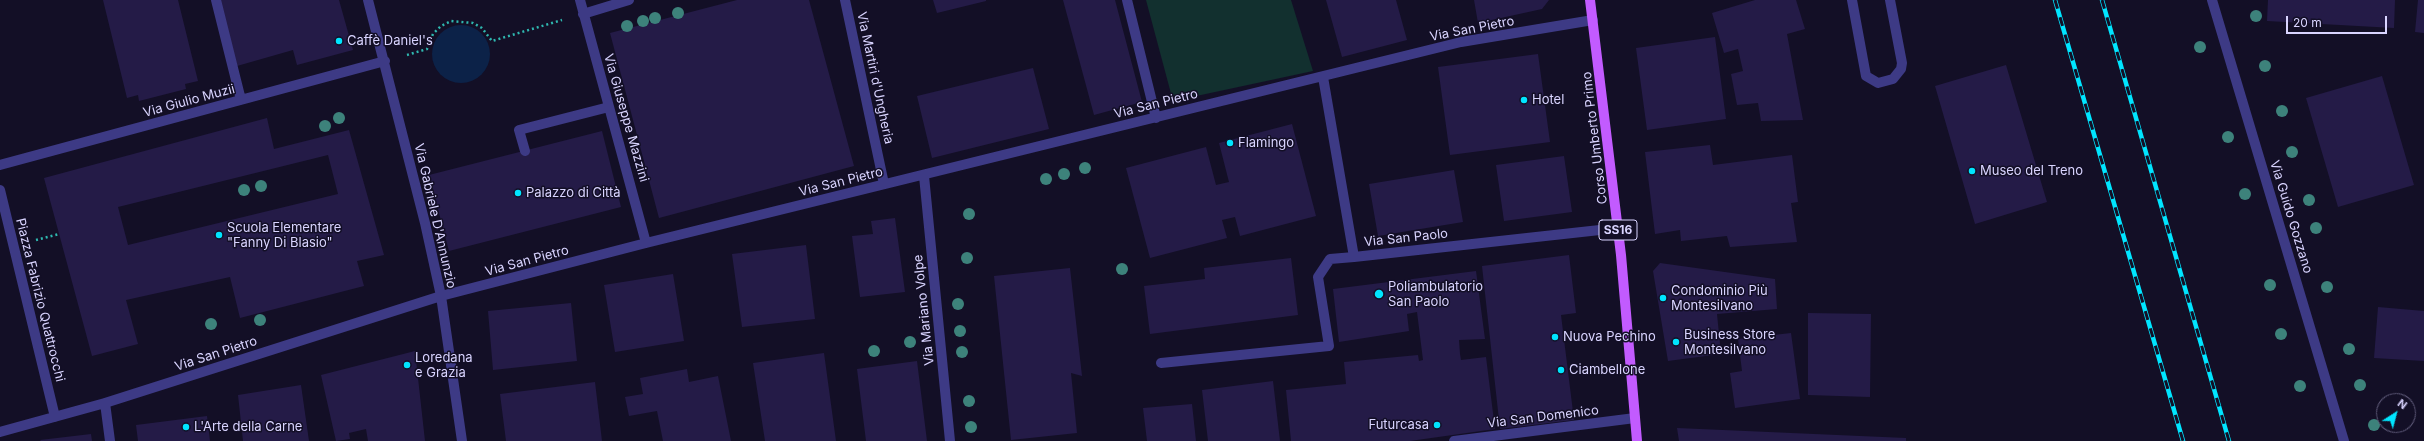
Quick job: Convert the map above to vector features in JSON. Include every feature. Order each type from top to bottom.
[{"type":"main road","name":"Corso Umberto Primo","points":[[1590,0],[1618,228],[1637,441]]},
{"type":"street","points":[[216,0],[241,100]]},
{"type":"street","name":"Via Gabriele D'Annunzio","points":[[368,0],[441,296],[462,441]]},
{"type":"street","name":"Via Giuseppe Mazzini","points":[[580,0],[646,243]]},
{"type":"street","points":[[583,14],[629,0]]},
{"type":"street","name":"Via Martiri d'Ungheria","points":[[845,0],[884,184]]},
{"type":"street","points":[[1127,0],[1156,118]]},
{"type":"street","points":[[1852,0],[1866,76],[1878,83],[1893,79],[1901,69],[1902,63],[1890,0]]},
{"type":"street","name":"Via Guido Gozzano","points":[[2212,0],[2344,441]]},
{"type":"street","name":"Via San Pietro","points":[[0,432],[104,403],[441,296],[646,243],[884,184],[924,176],[1461,42],[1593,20]]},
{"type":"street","name":"Via Giulio Muzii","points":[[0,165],[384,62]]},
{"type":"street","name":"Via San Paolo","points":[[1323,77],[1354,257],[1618,228]]},
{"type":"street","points":[[525,151],[519,130],[609,107]]},
{"type":"street","name":"Via Mariano Volpe","points":[[924,176],[950,441]]},
{"type":"street","name":"Piazza Fabrizio Quattrocchi","points":[[0,190],[55,417]]},
{"type":"street","points":[[1161,363],[1329,346],[1318,277],[1330,259],[1354,257]]},
{"type":"street","points":[[104,403],[110,441]]},
{"type":"street","name":"Via San Domenico","points":[[1454,441],[1635,418]]},
{"type":"path","points":[[384,62],[427,49],[433,34],[441,26],[451,21],[473,23],[482,28],[492,41],[583,14]]},
{"type":"green space","points":[[1146,0],[1291,0],[1313,71],[1173,101]]},
{"type":"water","points":[[461,25],[472,27],[485,38],[488,43],[490,54],[488,65],[477,78],[472,81],[461,83],[450,81],[437,70],[434,65],[432,54],[434,43],[445,30],[450,27]]},
{"type":"building","points":[[103,0],[178,0],[198,81],[185,84],[186,89],[139,101],[138,95],[127,98]]},
{"type":"building","points":[[219,0],[339,0],[353,50],[297,65],[293,50],[237,66]]},
{"type":"building","points":[[737,0],[809,0],[854,166],[659,218],[610,33]]},
{"type":"building","points":[[933,0],[986,0],[986,1],[937,13]]},
{"type":"building","points":[[1063,0],[1115,0],[1142,102],[1094,115]]},
{"type":"building","points":[[1326,0],[1396,0],[1407,40],[1342,57]]},
{"type":"building","points":[[1474,0],[1549,0],[1542,9],[1478,23]]},
{"type":"building","points":[[1755,0],[1796,0],[1805,29],[1787,34],[1803,120],[1761,121],[1758,103],[1737,105],[1731,74],[1743,71],[1738,49],[1724,53],[1712,13]]},
{"type":"building","points":[[2268,0],[2395,0],[2394,28],[2267,21]]},
{"type":"building","points":[[2418,0],[2424,0],[2424,33],[2415,32]]},
{"type":"building","points":[[1715,37],[1726,119],[1647,130],[1636,48]]},
{"type":"building","points":[[1538,54],[1550,142],[1450,155],[1438,67]]},
{"type":"building","points":[[2006,65],[2047,202],[1975,224],[1935,86]]},
{"type":"building","points":[[1033,68],[1049,129],[932,158],[917,96]]},
{"type":"building","points":[[2382,76],[2414,185],[2338,207],[2306,98]]},
{"type":"building","name":"Scuola Elementare \"Fanny Di Blasio\"","points":[[267,118],[274,149],[349,130],[384,255],[357,261],[364,286],[240,318],[230,277],[126,300],[138,344],[92,356],[44,178]],"holes":[[[328,155],[338,194],[128,245],[118,207]]]},
{"type":"building","points":[[1292,124],[1316,216],[1240,236],[1235,217],[1222,220],[1227,238],[1150,258],[1126,168],[1206,147],[1216,185],[1229,182],[1219,143]]},
{"type":"building","points":[[602,131],[621,207],[449,251],[429,175]]},
{"type":"building","points":[[1710,145],[1713,165],[1792,155],[1798,202],[1791,203],[1797,242],[1730,247],[1727,236],[1681,241],[1680,230],[1655,234],[1645,152]]},
{"type":"building","points":[[1564,156],[1572,212],[1504,221],[1496,165]]},
{"type":"building","points":[[1454,170],[1463,222],[1378,236],[1369,184]]},
{"type":"building","points":[[895,218],[905,292],[860,297],[852,236],[873,234],[871,221]]},
{"type":"building","points":[[806,245],[815,319],[742,327],[732,254]]},
{"type":"building","points":[[1569,255],[1576,313],[1561,315],[1574,420],[1500,429],[1482,266]]},
{"type":"building","points":[[1291,258],[1298,315],[1150,334],[1144,286],[1205,279],[1204,268]]},
{"type":"building","points":[[1660,263],[1775,279],[1777,309],[1717,314],[1721,354],[1668,361],[1653,271]]},
{"type":"building","points":[[1070,268],[1082,376],[1071,373],[1077,433],[1011,440],[994,276]]},
{"type":"building","points":[[1476,271],[1485,339],[1459,340],[1460,354],[1461,360],[1486,357],[1495,429],[1410,441],[1291,441],[1286,390],[1346,384],[1344,362],[1418,355],[1419,361],[1423,360],[1417,312],[1407,314],[1409,331],[1339,342],[1333,289]]},
{"type":"building","points":[[673,274],[684,341],[615,352],[604,285]]},
{"type":"building","points":[[571,303],[577,361],[493,370],[488,311]]},
{"type":"building","points":[[2378,307],[2424,311],[2424,361],[2374,358]]},
{"type":"building","points":[[1808,313],[1871,314],[1870,397],[1808,395]]},
{"type":"building","points":[[1791,333],[1800,399],[1735,408],[1730,373],[1742,371],[1738,339]]},
{"type":"building","points":[[415,351],[425,441],[368,441],[366,429],[349,433],[350,439],[336,441],[321,375]]},
{"type":"building","points":[[824,353],[836,441],[765,441],[753,363]]},
{"type":"building","points":[[917,361],[927,441],[866,441],[857,369]]},
{"type":"building","points":[[687,369],[689,382],[718,376],[731,441],[663,441],[657,411],[629,416],[625,397],[643,394],[640,378]]},
{"type":"building","points":[[1273,381],[1280,441],[1208,441],[1202,390]]},
{"type":"building","points":[[595,382],[602,441],[506,441],[500,394]]},
{"type":"building","points":[[301,385],[309,441],[243,441],[238,395]]},
{"type":"building","points":[[1192,404],[1196,441],[1147,441],[1143,408]]},
{"type":"building","points":[[207,416],[210,441],[138,441],[136,425]]},
{"type":"building","points":[[1677,428],[1906,438],[1906,441],[1679,441]]},
{"type":"building","points":[[91,434],[92,441],[40,440]]},
{"type":"railway","points":[[2055,0],[2183,441]]},
{"type":"railway","points":[[2102,0],[2229,441]]},
{"type":"place","name":"Caffè Daniel's","points":[[339,41]]},
{"type":"place","name":"Hotel","points":[[1524,100]]},
{"type":"place","name":"Flamingo","points":[[1230,143]]},
{"type":"place","name":"Museo del Treno","points":[[1972,171]]},
{"type":"place","name":"Palazzo di Città","points":[[518,193]]},
{"type":"place","name":"Scuola Elementare \"Fanny Di Blasio\"","points":[[219,235]]},
{"type":"place","name":"Poliambulatorio San Paolo","points":[[1379,294]]},
{"type":"place","name":"Condominio Più Montesilvano","points":[[1663,298]]},
{"type":"place","name":"Nuova Pechino","points":[[1555,337]]},
{"type":"place","name":"Business Store Montesilvano","points":[[1676,342]]},
{"type":"place","name":"Loredana e Grazia","points":[[407,365]]},
{"type":"place","name":"Ciambellone","points":[[1561,370]]},
{"type":"place","name":"Futurcasa","points":[[1437,425]]},
{"type":"place","name":"L'Arte della Carne","points":[[186,427]]}]
